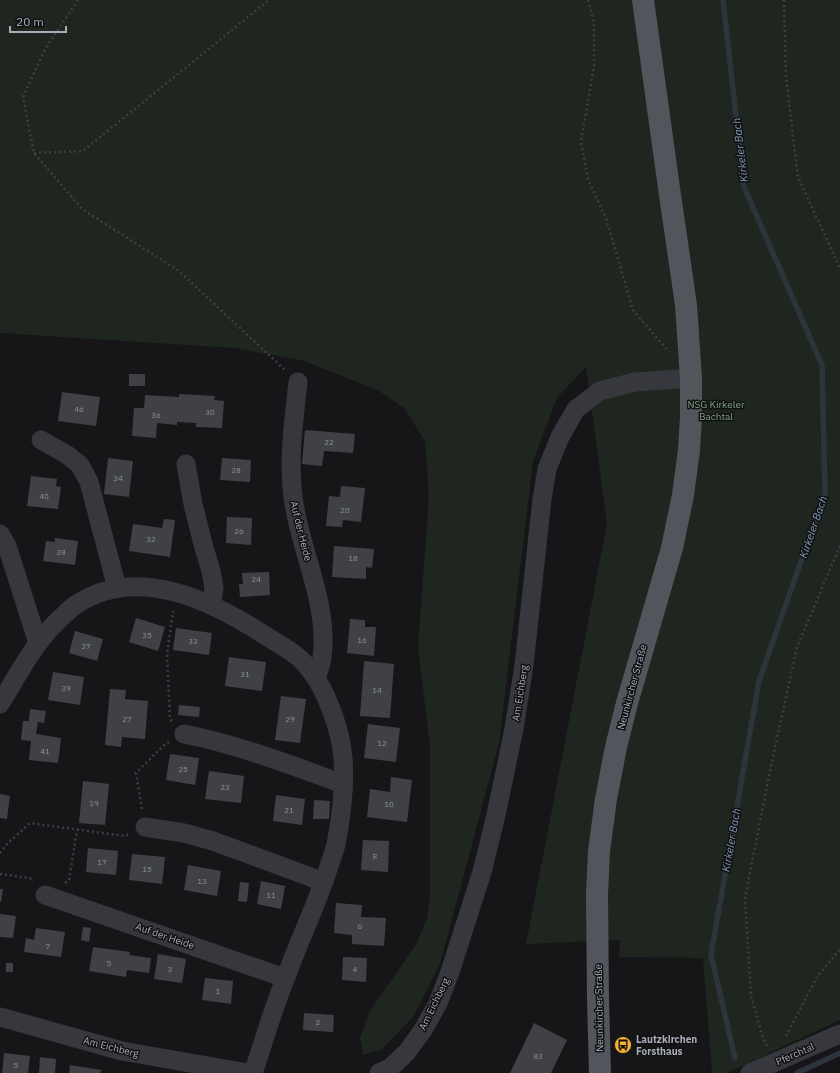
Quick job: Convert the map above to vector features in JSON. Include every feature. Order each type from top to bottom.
[{"type":"main road","name":"Neunkircher Straße","points":[[600,1073],[597,894],[599,851],[606,799],[627,703],[672,548],[689,450],[691,416],[691,378],[686,305],[643,0]]},
{"type":"street","name":"Am Eichberg","points":[[379,1073],[390,1068],[407,1052],[423,1030],[438,1003],[450,972],[482,872],[516,722],[524,665],[542,499],[547,469],[560,437],[576,409],[600,391],[635,382],[691,378]]},
{"type":"street","name":"Auf der Heide","points":[[298,382],[290,464],[293,498],[298,526],[318,595],[323,629],[322,659],[316,678]]},
{"type":"street","points":[[42,440],[66,454],[80,465],[89,482],[117,588]]},
{"type":"street","points":[[186,464],[193,504],[211,571],[214,588],[212,605]]},
{"type":"street","points":[[0,534],[7,546],[38,643]]},
{"type":"street","points":[[0,704],[38,643],[57,621],[76,605],[94,596],[117,588],[145,586],[176,592],[212,605],[254,628],[297,655],[310,669],[330,706],[337,730],[342,756],[344,784],[342,808],[337,841],[324,882],[285,978],[253,1073]]},
{"type":"street","points":[[184,734],[211,740],[268,757],[344,784]]},
{"type":"street","points":[[145,827],[184,832],[213,840],[324,882]]},
{"type":"street","name":"Auf der Heide","points":[[45,895],[285,978]]},
{"type":"street","name":"Am Eichberg","points":[[0,1017],[122,1051],[248,1073]]},
{"type":"street","name":"Pferchtal","points":[[750,1073],[840,1034]]},
{"type":"path","points":[[78,0],[45,49],[23,97],[34,153],[82,209],[179,270],[298,382]]},
{"type":"path","points":[[34,153],[83,152],[268,0]]},
{"type":"path","points":[[588,0],[594,23],[594,67],[581,141],[588,179],[607,221],[633,310],[672,355]]},
{"type":"path","points":[[784,0],[786,78],[798,177],[840,268]]},
{"type":"path","points":[[776,1063],[762,1035],[751,996],[745,898],[771,766],[797,647],[840,546]]},
{"type":"path","points":[[0,853],[7,844],[30,823],[125,836],[145,827],[136,773],[163,746],[184,734],[170,719],[167,654],[176,592]]},
{"type":"path","points":[[0,874],[30,878],[45,895],[69,880],[77,830]]},
{"type":"path","points":[[784,1041],[817,977],[840,949]]},
{"type":"green space","name":"NSG Kirkeler Bachtal","points":[[0,0],[840,0],[840,1020],[727,1073],[712,1073],[703,958],[619,957],[620,940],[526,944],[607,524],[586,367],[557,398],[533,461],[499,743],[440,964],[413,1017],[381,1050],[363,1055],[360,1038],[370,1011],[417,943],[427,918],[430,899],[430,747],[418,647],[429,496],[425,442],[405,409],[378,390],[301,360],[234,348],[0,333]]},
{"type":"building","points":[[129,374],[145,374],[145,386],[129,386]]},
{"type":"building","points":[[62,392],[100,397],[96,426],[58,421]]},
{"type":"building","points":[[179,394],[215,396],[214,400],[224,401],[222,428],[196,427],[196,423],[177,422],[177,425],[157,423],[156,438],[132,436],[134,408],[144,408],[145,395],[179,397]]},
{"type":"building","points":[[305,430],[355,434],[353,453],[324,451],[322,466],[302,464]]},
{"type":"building","points":[[108,458],[133,461],[129,497],[104,494]]},
{"type":"building","points":[[222,458],[251,460],[250,482],[220,480]]},
{"type":"building","points":[[31,476],[57,479],[56,486],[61,487],[58,509],[27,506]]},
{"type":"building","points":[[341,486],[365,488],[361,522],[343,520],[342,527],[326,526],[329,496],[340,497]]},
{"type":"building","points":[[227,517],[252,518],[251,545],[226,543]]},
{"type":"building","points":[[164,519],[175,520],[170,557],[129,551],[133,524],[162,528]]},
{"type":"building","points":[[55,538],[78,541],[75,565],[43,561],[46,541],[55,542]]},
{"type":"building","points":[[334,546],[374,549],[372,568],[366,567],[366,579],[332,577]]},
{"type":"building","points":[[269,572],[270,595],[240,597],[239,584],[243,584],[242,573]]},
{"type":"building","points":[[136,618],[165,627],[158,651],[129,642]]},
{"type":"building","points":[[350,619],[365,620],[365,627],[376,627],[374,656],[347,653]]},
{"type":"building","points":[[176,628],[212,633],[209,655],[173,650]]},
{"type":"building","points":[[75,631],[103,639],[97,661],[69,653]]},
{"type":"building","points":[[229,657],[266,662],[262,691],[225,686]]},
{"type":"building","points":[[364,661],[394,664],[390,718],[360,716]]},
{"type":"building","points":[[53,672],[84,677],[80,705],[48,700]]},
{"type":"building","points":[[110,689],[126,690],[125,699],[148,701],[145,739],[122,737],[121,747],[105,745]]},
{"type":"building","points":[[281,696],[306,699],[300,743],[275,740]]},
{"type":"building","points":[[179,705],[200,707],[199,717],[178,715]]},
{"type":"building","points":[[30,709],[46,711],[44,723],[38,722],[36,734],[61,738],[58,763],[29,760],[31,741],[21,740],[23,721],[29,721]]},
{"type":"building","points":[[368,724],[400,728],[396,762],[364,758]]},
{"type":"building","points":[[170,754],[199,758],[195,785],[166,780]]},
{"type":"building","points":[[209,771],[244,776],[241,803],[205,799]]},
{"type":"building","points":[[391,777],[412,780],[407,822],[367,817],[370,789],[390,792]]},
{"type":"building","points":[[83,781],[109,784],[105,825],[79,823]]},
{"type":"building","points":[[0,794],[10,796],[7,819],[0,818]]},
{"type":"building","points":[[276,795],[305,799],[302,825],[273,821]]},
{"type":"building","points":[[314,800],[330,801],[329,819],[313,819]]},
{"type":"building","points":[[363,840],[389,841],[388,872],[361,870]]},
{"type":"building","points":[[88,848],[118,851],[116,875],[86,872]]},
{"type":"building","points":[[132,854],[165,857],[162,884],[129,880]]},
{"type":"building","points":[[188,865],[221,871],[217,896],[184,890]]},
{"type":"building","points":[[261,881],[285,886],[281,909],[257,904]]},
{"type":"building","points":[[240,882],[249,883],[247,902],[238,901]]},
{"type":"building","points":[[0,889],[3,889],[1,902],[0,902]]},
{"type":"building","points":[[336,903],[362,905],[361,917],[386,918],[384,946],[352,944],[352,935],[334,933]]},
{"type":"building","points":[[0,914],[16,916],[13,938],[0,937]]},
{"type":"building","points":[[83,927],[91,928],[89,942],[81,940]]},
{"type":"building","points":[[36,928],[65,932],[61,957],[24,952],[26,938],[34,940]]},
{"type":"building","points":[[93,947],[130,952],[129,955],[151,958],[149,973],[127,970],[126,977],[89,971]]},
{"type":"building","points":[[158,954],[186,959],[182,983],[154,979]]},
{"type":"building","points":[[343,957],[367,958],[366,982],[342,980]]},
{"type":"building","points":[[6,963],[13,963],[13,972],[6,972]]},
{"type":"building","points":[[205,978],[233,981],[231,1004],[202,1000]]},
{"type":"building","points":[[304,1013],[334,1015],[333,1032],[303,1030]]},
{"type":"building","points":[[534,1023],[567,1040],[551,1073],[510,1073]]},
{"type":"building","points":[[4,1053],[30,1056],[28,1073],[2,1073]]},
{"type":"building","points":[[40,1057],[56,1059],[55,1073],[39,1073]]},
{"type":"building","points":[[70,1065],[101,1070],[100,1073],[69,1073]]},
{"type":"waterway","name":"Kirkeler Bach","points":[[723,0],[744,187],[822,365],[825,493],[759,681],[711,955],[735,1058]]},
{"type":"waterway","points":[[797,1073],[840,1053]]},
{"type":"place","name":"Lautzkirchen Forsthaus","points":[[623,1045]]}]
